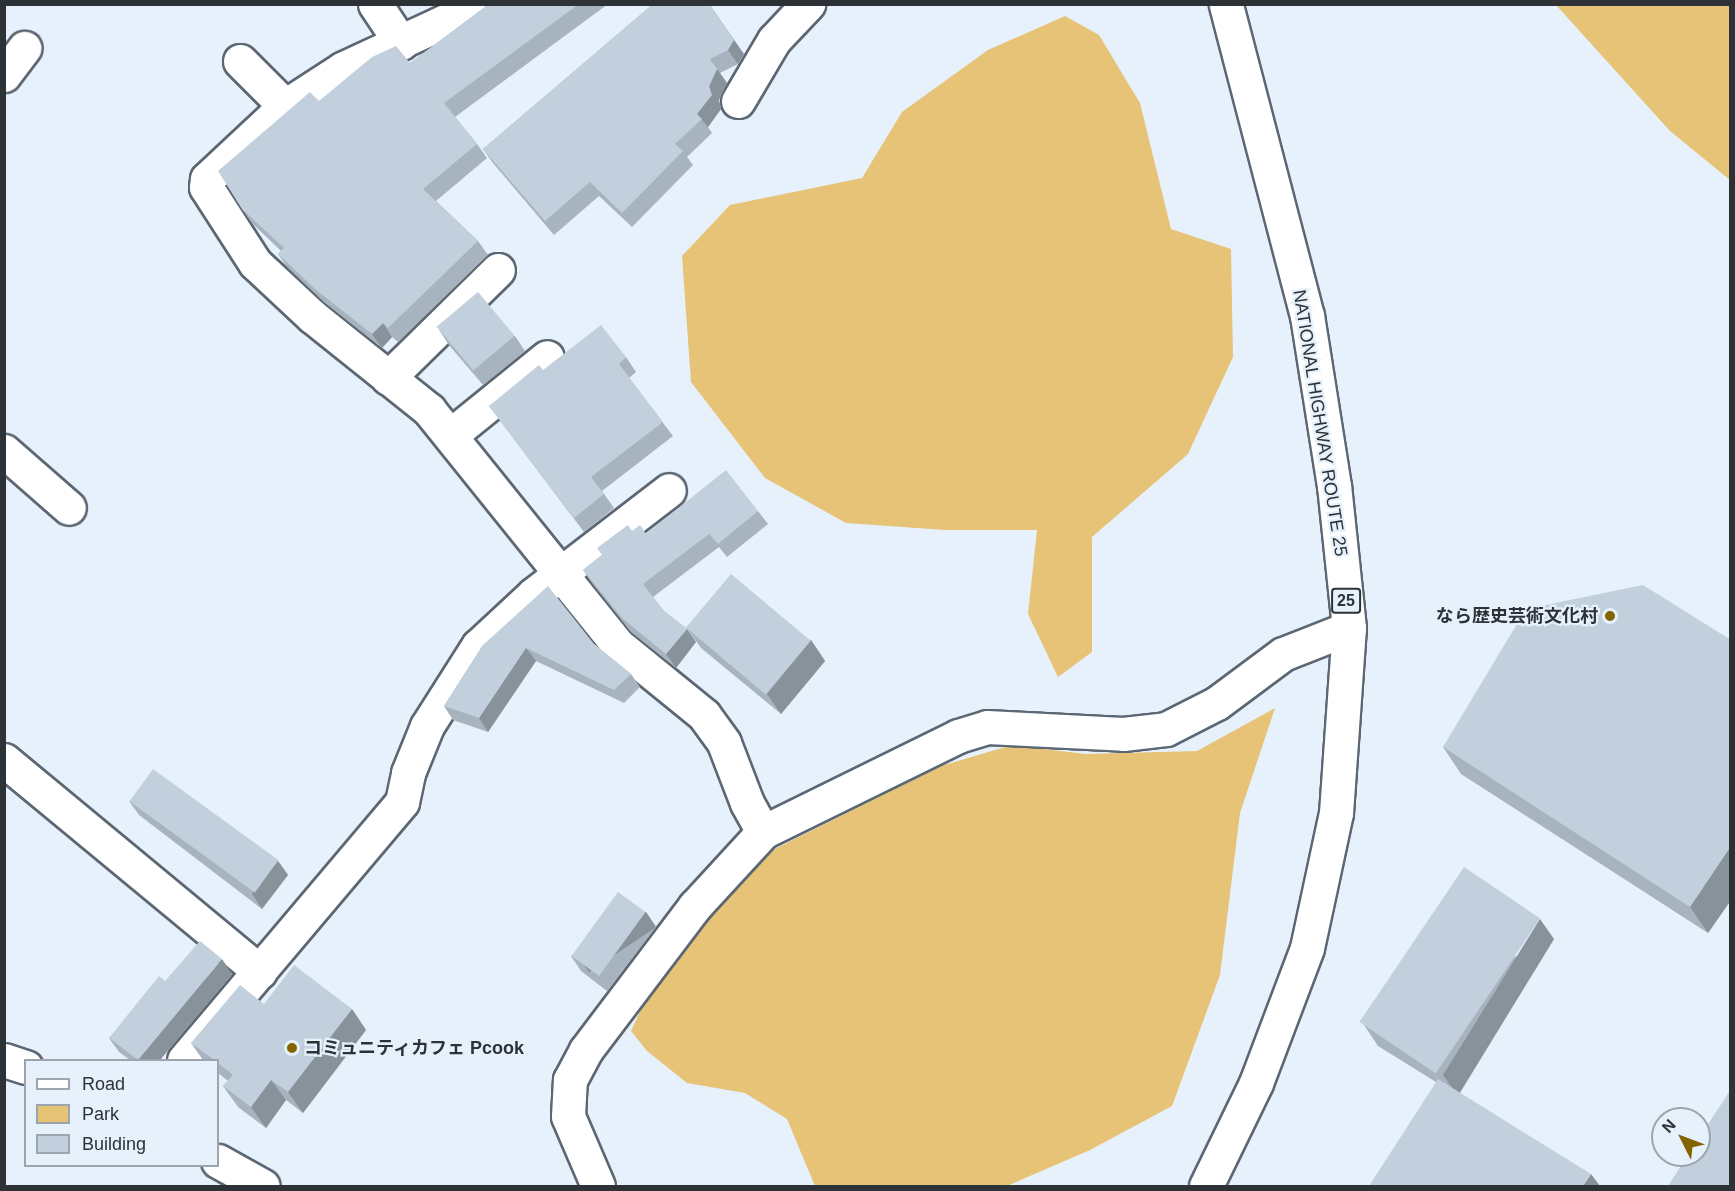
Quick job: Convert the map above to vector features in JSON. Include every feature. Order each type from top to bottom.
[{"type":"main road","points":[[375,4],[401,42]]},
{"type":"main road","points":[[482,4],[342,69],[285,106],[207,179],[206,187],[255,263],[388,378],[429,410],[452,434],[618,645],[704,715],[724,743],[747,803],[763,832]]},
{"type":"main road","points":[[738,101],[774,40],[808,4]]},
{"type":"main road","name":"NATIONAL HIGHWAY ROUTE 25","points":[[1206,1186],[1256,1083],[1307,948],[1336,813],[1349,628],[1334,486],[1307,316],[1226,4]]},
{"type":"main road","points":[[4,75],[24,48]]},
{"type":"main road","points":[[240,61],[285,106]]},
{"type":"main road","points":[[388,378],[498,270]]},
{"type":"main road","points":[[452,434],[547,357]]},
{"type":"main road","points":[[4,451],[69,508]]},
{"type":"main road","points":[[185,1059],[402,802],[408,773],[427,726],[446,691],[478,646],[561,574],[669,490]]},
{"type":"main road","points":[[598,1186],[568,1116],[570,1080],[586,1050],[695,906],[763,832],[958,736],[987,727],[1123,734],[1166,729],[1217,703],[1282,654],[1349,628]]},
{"type":"main road","points":[[4,760],[260,972]]},
{"type":"main road","points":[[4,1060],[24,1066]]},
{"type":"main road","points":[[219,1162],[262,1186]]},
{"type":"green space","points":[[1556,5],[1730,5],[1730,180],[1670,131]]},
{"type":"green space","points":[[1065,16],[1099,35],[1140,103],[1171,229],[1231,249],[1233,357],[1188,454],[1092,537],[1092,652],[1058,677],[1028,614],[1037,530],[945,530],[846,523],[765,478],[691,382],[682,256],[730,205],[862,178],[902,112],[988,50]]},
{"type":"green space","points":[[1275,708],[1240,813],[1220,975],[1172,1106],[1090,1150],[1007,1186],[815,1186],[787,1119],[745,1093],[687,1083],[647,1051],[631,1031],[642,1007],[751,861],[941,766],[1012,745],[1085,754],[1197,751]]},
{"type":"building","points":[[489,4],[579,4],[444,103],[477,144],[423,189],[478,241],[388,328],[383,323],[372,334],[315,289],[278,254],[284,248],[242,209],[218,171],[310,92],[319,101],[372,57],[396,46],[410,63]]},
{"type":"building","points":[[653,4],[709,4],[734,40],[728,50],[710,59],[717,69],[709,86],[712,95],[697,114],[702,119],[675,144],[683,151],[622,213],[590,182],[545,221],[483,149]]},
{"type":"building","points":[[478,292],[515,336],[473,370],[437,327]]},
{"type":"building","points":[[601,325],[626,357],[619,364],[663,422],[591,477],[604,494],[574,518],[489,406],[539,365],[543,370]]},
{"type":"building","points":[[726,470],[758,511],[718,544],[709,534],[643,584],[664,611],[687,629],[666,654],[622,618],[583,570],[602,555],[597,548],[628,525],[632,531],[640,525],[646,534]]},
{"type":"building","points":[[731,574],[811,641],[766,694],[686,628]]},
{"type":"building","points":[[1643,585],[1731,640],[1731,846],[1690,907],[1443,747],[1526,609]]},
{"type":"building","points":[[548,586],[594,644],[631,674],[614,690],[526,648],[479,718],[444,706],[483,645]]},
{"type":"building","points":[[153,769],[278,860],[255,892],[129,801]]},
{"type":"building","points":[[1464,867],[1540,918],[1436,1073],[1359,1022]]},
{"type":"building","points":[[618,892],[646,912],[599,976],[572,956]]},
{"type":"building","points":[[200,941],[222,959],[137,1059],[109,1038],[159,976],[165,981]]},
{"type":"building","name":"コミュニティカフェ Pcook","points":[[294,965],[352,1009],[288,1092],[271,1080],[251,1107],[223,1086],[233,1075],[219,1064],[219,1059],[213,1059],[191,1043],[240,985],[264,1004]]},
{"type":"building","points":[[1438,1079],[1591,1174],[1583,1186],[1369,1186]]},
{"type":"building","points":[[1731,1089],[1731,1186],[1668,1186],[1680,1167],[1711,1167],[1711,1120]]},
{"type":"place","name":"なら歴史芸術文化村","points":[[1610,616]]},
{"type":"place","name":"コミュニティカフェ Pcook","points":[[292,1048]]}]
